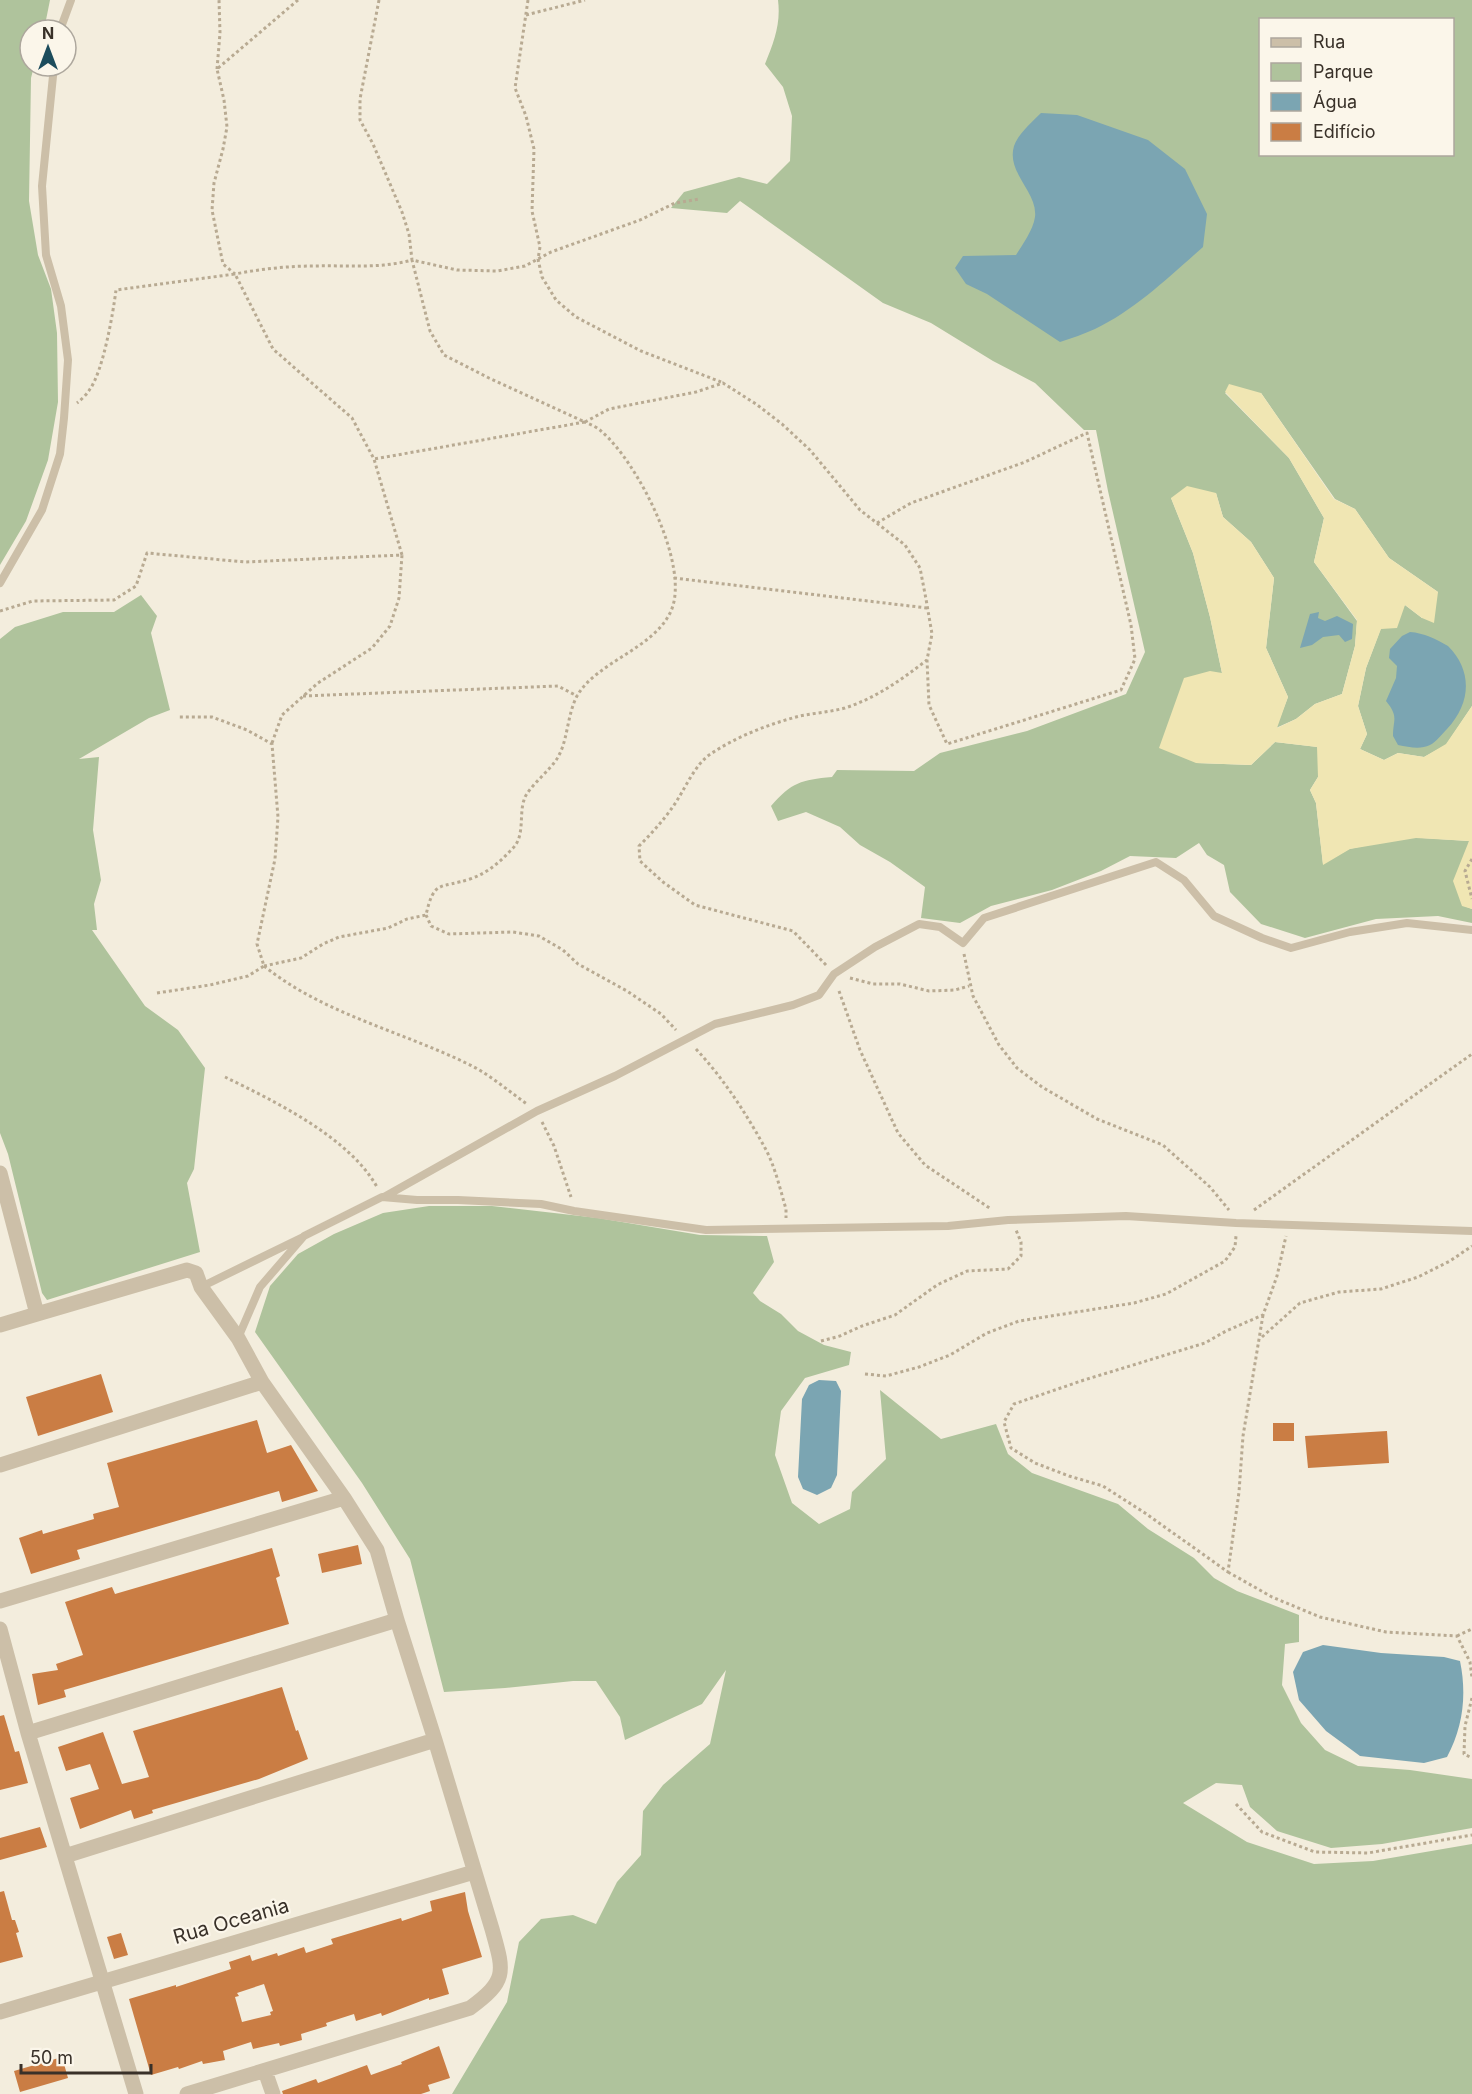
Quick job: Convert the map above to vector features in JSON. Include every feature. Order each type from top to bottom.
[{"type":"street","points":[[0,1173],[37,1314]]},
{"type":"street","points":[[0,1325],[187,1270],[196,1273],[201,1287],[238,1338],[262,1382],[344,1498],[377,1550],[396,1620],[435,1740],[499,1955],[500,1977],[492,1992],[471,2008],[187,2094]]},
{"type":"street","points":[[0,1465],[262,1382]]},
{"type":"street","points":[[0,1601],[344,1498]]},
{"type":"street","points":[[28,1732],[396,1620]]},
{"type":"street","points":[[0,1629],[28,1732],[136,2094]]},
{"type":"street","points":[[65,1856],[435,1740]]},
{"type":"street","name":"Rua Oceania","points":[[0,2012],[474,1872]]},
{"type":"street","points":[[266,2071],[273,2094]]},
{"type":"lane","points":[[64,18],[71,0]]},
{"type":"lane","points":[[0,583],[42,510],[60,454],[64,418],[68,360],[61,306],[46,255],[42,186],[53,78]]},
{"type":"lane","points":[[201,1287],[382,1197],[537,1111],[688,1040],[716,1024],[793,1005],[819,995],[834,974],[875,947],[919,924],[940,927],[963,943],[984,918],[1156,862],[1184,880],[1214,916],[1262,938],[1291,948],[1350,932],[1407,923],[1472,930]]},
{"type":"lane","points":[[382,1197],[542,1204],[574,1211],[706,1230],[948,1226],[1008,1220],[1126,1216],[1236,1223],[1472,1231]]},
{"type":"lane","points":[[238,1338],[260,1287],[304,1236]]},
{"type":"path","points":[[219,0],[220,33],[217,69],[227,127],[214,183],[212,210],[223,264],[235,274],[273,349],[352,418],[374,459],[402,555],[399,598],[390,626],[372,648],[318,683],[282,715],[272,744],[278,817],[275,859],[257,944],[264,966],[284,982],[323,1002],[469,1064],[537,1111],[554,1146],[571,1193],[574,1211]]},
{"type":"path","points":[[217,69],[298,0]]},
{"type":"path","points":[[379,0],[360,99],[360,120],[402,212],[430,331],[444,355],[601,431],[638,478],[656,513],[668,543],[675,587],[671,611],[654,633],[594,677],[577,696],[559,757],[524,798],[516,845],[494,868],[470,879],[443,885],[430,896],[426,915],[431,926],[449,934],[513,932],[539,936],[563,950],[578,964],[627,991],[661,1014],[709,1063],[736,1100],[765,1148],[786,1209],[786,1229]]},
{"type":"path","points":[[528,0],[515,88],[526,116],[534,149],[532,211],[540,247],[538,260],[542,277],[556,300],[576,317],[641,351],[723,383],[756,404],[810,450],[860,510],[905,545],[920,568],[932,633],[927,660],[929,705],[947,744],[1121,690],[1135,659],[1134,647],[1087,433],[1025,462],[911,503],[877,522]]},
{"type":"path","points":[[526,15],[585,0]]},
{"type":"path","points":[[64,418],[91,388],[106,340],[116,290],[265,269],[370,266],[397,264],[412,260],[457,270],[497,271],[525,266],[551,252],[640,220],[675,203],[699,199]]},
{"type":"path","points":[[374,459],[585,422],[609,409],[696,392],[723,383]]},
{"type":"path","points":[[0,611],[33,601],[114,600],[136,586],[147,553],[246,562],[402,555]]},
{"type":"path","points":[[674,578],[927,608]]},
{"type":"path","points":[[821,1341],[895,1315],[937,1285],[967,1271],[1008,1269],[1021,1256],[1021,1242],[1016,1230],[1008,1220],[925,1165],[898,1133],[852,1030],[834,974],[792,931],[695,905],[663,882],[640,861],[639,846],[673,807],[688,781],[709,755],[736,738],[800,717],[843,708],[872,697],[895,684],[927,660]]},
{"type":"path","points":[[303,696],[558,686],[577,696]]},
{"type":"path","points":[[178,717],[212,717],[247,730],[272,744]]},
{"type":"path","points":[[1472,859],[1465,871],[1472,899]]},
{"type":"path","points":[[157,993],[210,985],[248,976],[264,966],[302,958],[323,944],[339,937],[388,927],[407,919],[426,915]]},
{"type":"path","points":[[865,1374],[886,1376],[919,1367],[950,1355],[987,1333],[1019,1321],[1134,1303],[1166,1294],[1225,1261],[1235,1247],[1236,1223],[1229,1209],[1210,1187],[1163,1145],[1097,1119],[1042,1087],[1017,1068],[999,1046],[969,986],[963,943]]},
{"type":"path","points":[[834,974],[873,984],[900,984],[929,991],[955,990],[969,986]]},
{"type":"path","points":[[1236,1223],[1472,1054]]},
{"type":"path","points":[[225,1077],[268,1098],[345,1149],[373,1180],[382,1197]]},
{"type":"path","points":[[1228,1572],[1239,1492],[1243,1436],[1250,1405],[1253,1371],[1261,1339],[1263,1316],[1277,1276],[1288,1224]]},
{"type":"path","points":[[1261,1339],[1300,1303],[1339,1292],[1381,1289],[1419,1277],[1450,1261],[1472,1246]]},
{"type":"path","points":[[1263,1316],[1226,1331],[1204,1344],[1084,1380],[1014,1404],[1005,1422],[1011,1448],[1043,1467],[1103,1486],[1228,1572],[1272,1597],[1320,1617],[1386,1632],[1457,1636],[1472,1629]]},
{"type":"path","points":[[1457,1636],[1470,1662],[1472,1678]]},
{"type":"path","points":[[1472,1698],[1465,1726],[1464,1754],[1472,1758]]},
{"type":"path","points":[[1236,1804],[1262,1832],[1315,1852],[1368,1853],[1472,1835]]},
{"type":"green space","points":[[0,0],[50,0],[46,18],[18,18],[18,78],[31,78],[29,201],[38,255],[51,289],[57,333],[58,402],[48,460],[26,521],[0,565]]},
{"type":"green space","points":[[778,0],[1472,0],[1472,706],[1446,745],[1424,757],[1398,753],[1384,760],[1360,749],[1367,734],[1358,706],[1366,668],[1381,628],[1405,605],[1422,618],[1438,592],[1389,558],[1355,509],[1335,499],[1261,393],[1225,393],[1289,458],[1324,518],[1314,562],[1357,621],[1355,646],[1342,694],[1315,704],[1296,719],[1276,728],[1288,697],[1266,648],[1274,578],[1251,542],[1223,517],[1216,493],[1171,498],[1193,553],[1222,673],[1196,763],[1251,765],[1275,742],[1318,747],[1318,777],[1310,790],[1316,803],[1323,864],[1349,849],[1407,837],[1469,841],[1462,905],[1472,909],[1472,923],[1438,916],[1376,919],[1305,938],[1261,924],[1230,892],[1224,865],[1207,855],[1199,843],[1176,858],[1130,856],[1101,871],[1052,890],[991,906],[960,923],[921,918],[925,887],[890,862],[860,845],[840,827],[806,812],[778,821],[771,806],[791,787],[805,781],[832,777],[837,770],[914,771],[940,753],[1027,731],[1126,694],[1145,652],[1096,430],[1084,430],[1035,383],[993,361],[931,323],[883,303],[740,201],[727,213],[671,208],[684,192],[739,177],[767,184],[790,161],[792,116],[783,87],[765,64],[776,33]]},
{"type":"green space","points":[[141,595],[157,616],[151,633],[170,710],[149,718],[79,759],[99,757],[93,830],[101,880],[94,904],[97,930],[92,930],[145,1006],[178,1030],[205,1068],[194,1169],[187,1183],[200,1252],[47,1300],[42,1293],[8,1154],[0,1133],[0,639],[15,627],[63,612],[114,612]]},
{"type":"green space","points":[[429,1206],[492,1206],[598,1218],[700,1235],[767,1236],[774,1262],[753,1293],[760,1301],[781,1314],[798,1331],[824,1345],[851,1352],[849,1365],[805,1378],[781,1411],[775,1455],[792,1503],[819,1524],[850,1509],[852,1492],[886,1459],[880,1390],[941,1439],[996,1424],[1008,1454],[1032,1473],[1118,1504],[1148,1529],[1194,1558],[1214,1578],[1237,1591],[1299,1615],[1299,1642],[1285,1644],[1282,1685],[1301,1723],[1325,1750],[1358,1766],[1410,1770],[1472,1779],[1472,1828],[1382,1844],[1331,1848],[1277,1831],[1250,1807],[1242,1785],[1216,1783],[1183,1803],[1247,1842],[1314,1864],[1373,1861],[1472,1844],[1472,2094],[452,2094],[507,2002],[519,1942],[541,1919],[573,1915],[596,1924],[617,1882],[641,1855],[643,1811],[663,1785],[710,1744],[726,1670],[702,1704],[625,1740],[620,1717],[596,1681],[444,1692],[410,1559],[362,1483],[255,1332],[270,1286],[298,1254],[334,1234],[383,1213]]},
{"type":"sand","points":[[1229,384],[1261,393],[1334,499],[1355,509],[1389,558],[1438,592],[1434,623],[1422,618],[1405,605],[1397,628],[1381,629],[1366,668],[1358,706],[1367,734],[1360,749],[1384,760],[1398,753],[1424,757],[1446,744],[1472,706],[1472,909],[1462,906],[1453,881],[1469,841],[1416,838],[1350,849],[1323,865],[1316,803],[1310,790],[1318,777],[1317,747],[1275,742],[1251,765],[1196,763],[1159,748],[1184,678],[1210,671],[1222,673],[1193,553],[1171,498],[1187,486],[1216,493],[1223,517],[1251,542],[1274,578],[1266,648],[1288,697],[1277,728],[1296,719],[1315,704],[1342,694],[1355,646],[1357,620],[1314,562],[1324,518],[1289,458],[1225,392]]},
{"type":"water","points":[[1041,113],[1077,115],[1148,140],[1185,169],[1207,214],[1203,247],[1165,281],[1110,321],[1091,331],[1060,342],[987,294],[966,284],[955,268],[963,256],[1016,255],[1027,237],[1034,222],[1035,208],[1014,165],[1014,146],[1026,128]]},
{"type":"water","points":[[1319,612],[1318,618],[1325,621],[1337,616],[1353,624],[1352,639],[1345,642],[1339,635],[1323,637],[1312,645],[1300,648],[1310,614]]},
{"type":"water","points":[[1410,632],[1430,637],[1448,646],[1461,665],[1466,686],[1461,708],[1447,729],[1430,745],[1414,748],[1398,745],[1393,736],[1394,715],[1386,701],[1396,678],[1397,666],[1389,658],[1390,649],[1402,636]]},
{"type":"water","points":[[819,1380],[836,1381],[841,1391],[837,1475],[831,1488],[817,1495],[803,1489],[798,1477],[802,1399],[809,1385]]},
{"type":"water","points":[[1323,1645],[1381,1653],[1444,1657],[1460,1661],[1463,1686],[1462,1710],[1457,1734],[1447,1757],[1424,1763],[1360,1756],[1326,1731],[1299,1700],[1293,1672],[1303,1652]]},
{"type":"building","points":[[101,1374],[113,1412],[38,1436],[26,1397]]},
{"type":"building","points":[[257,1420],[267,1453],[291,1445],[318,1491],[282,1502],[279,1491],[77,1550],[80,1559],[31,1574],[19,1538],[42,1530],[43,1534],[94,1519],[93,1514],[119,1507],[107,1463]]},
{"type":"building","points":[[1273,1423],[1294,1423],[1294,1441],[1273,1441]]},
{"type":"building","points":[[1387,1431],[1389,1463],[1308,1468],[1305,1436]]},
{"type":"building","points":[[358,1545],[362,1564],[322,1573],[318,1554]]},
{"type":"building","points":[[272,1548],[280,1576],[276,1578],[289,1624],[64,1690],[66,1697],[38,1705],[32,1674],[58,1670],[56,1664],[83,1655],[65,1602],[112,1587],[115,1594]]},
{"type":"building","points":[[282,1687],[308,1759],[259,1779],[152,1810],[153,1813],[134,1819],[131,1810],[80,1829],[70,1798],[99,1789],[90,1764],[66,1771],[58,1747],[103,1732],[122,1784],[149,1777],[133,1731]]},
{"type":"building","points":[[4,1715],[15,1752],[19,1751],[28,1783],[0,1790],[0,1716]]},
{"type":"building","points":[[40,1827],[47,1847],[0,1860],[0,1838]]},
{"type":"building","points":[[4,1891],[12,1920],[15,1920],[19,1932],[16,1933],[23,1957],[0,1963],[0,1892]]},
{"type":"building","points":[[465,1892],[468,1911],[482,1957],[442,1969],[449,1994],[429,2000],[429,1998],[382,2016],[381,2013],[356,2021],[354,2014],[301,2034],[302,2040],[280,2046],[279,2043],[253,2049],[251,2042],[223,2051],[225,2060],[203,2064],[202,2061],[151,2075],[129,1999],[231,1969],[229,1962],[250,1955],[252,1961],[277,1953],[278,1956],[304,1947],[306,1953],[333,1944],[331,1939],[432,1911],[430,1901]],"holes":[[[264,1984],[273,2011],[270,2012],[271,2015],[242,2022],[235,1997],[239,1996],[237,1993]]]},
{"type":"building","points":[[121,1933],[128,1955],[114,1959],[107,1937]]},
{"type":"building","points":[[439,2046],[450,2078],[428,2085],[430,2091],[421,2094],[283,2094],[282,2091],[316,2079],[318,2083],[367,2065],[371,2075],[402,2064],[401,2062]]},
{"type":"building","points":[[62,2057],[68,2078],[20,2092],[14,2071]]}]
